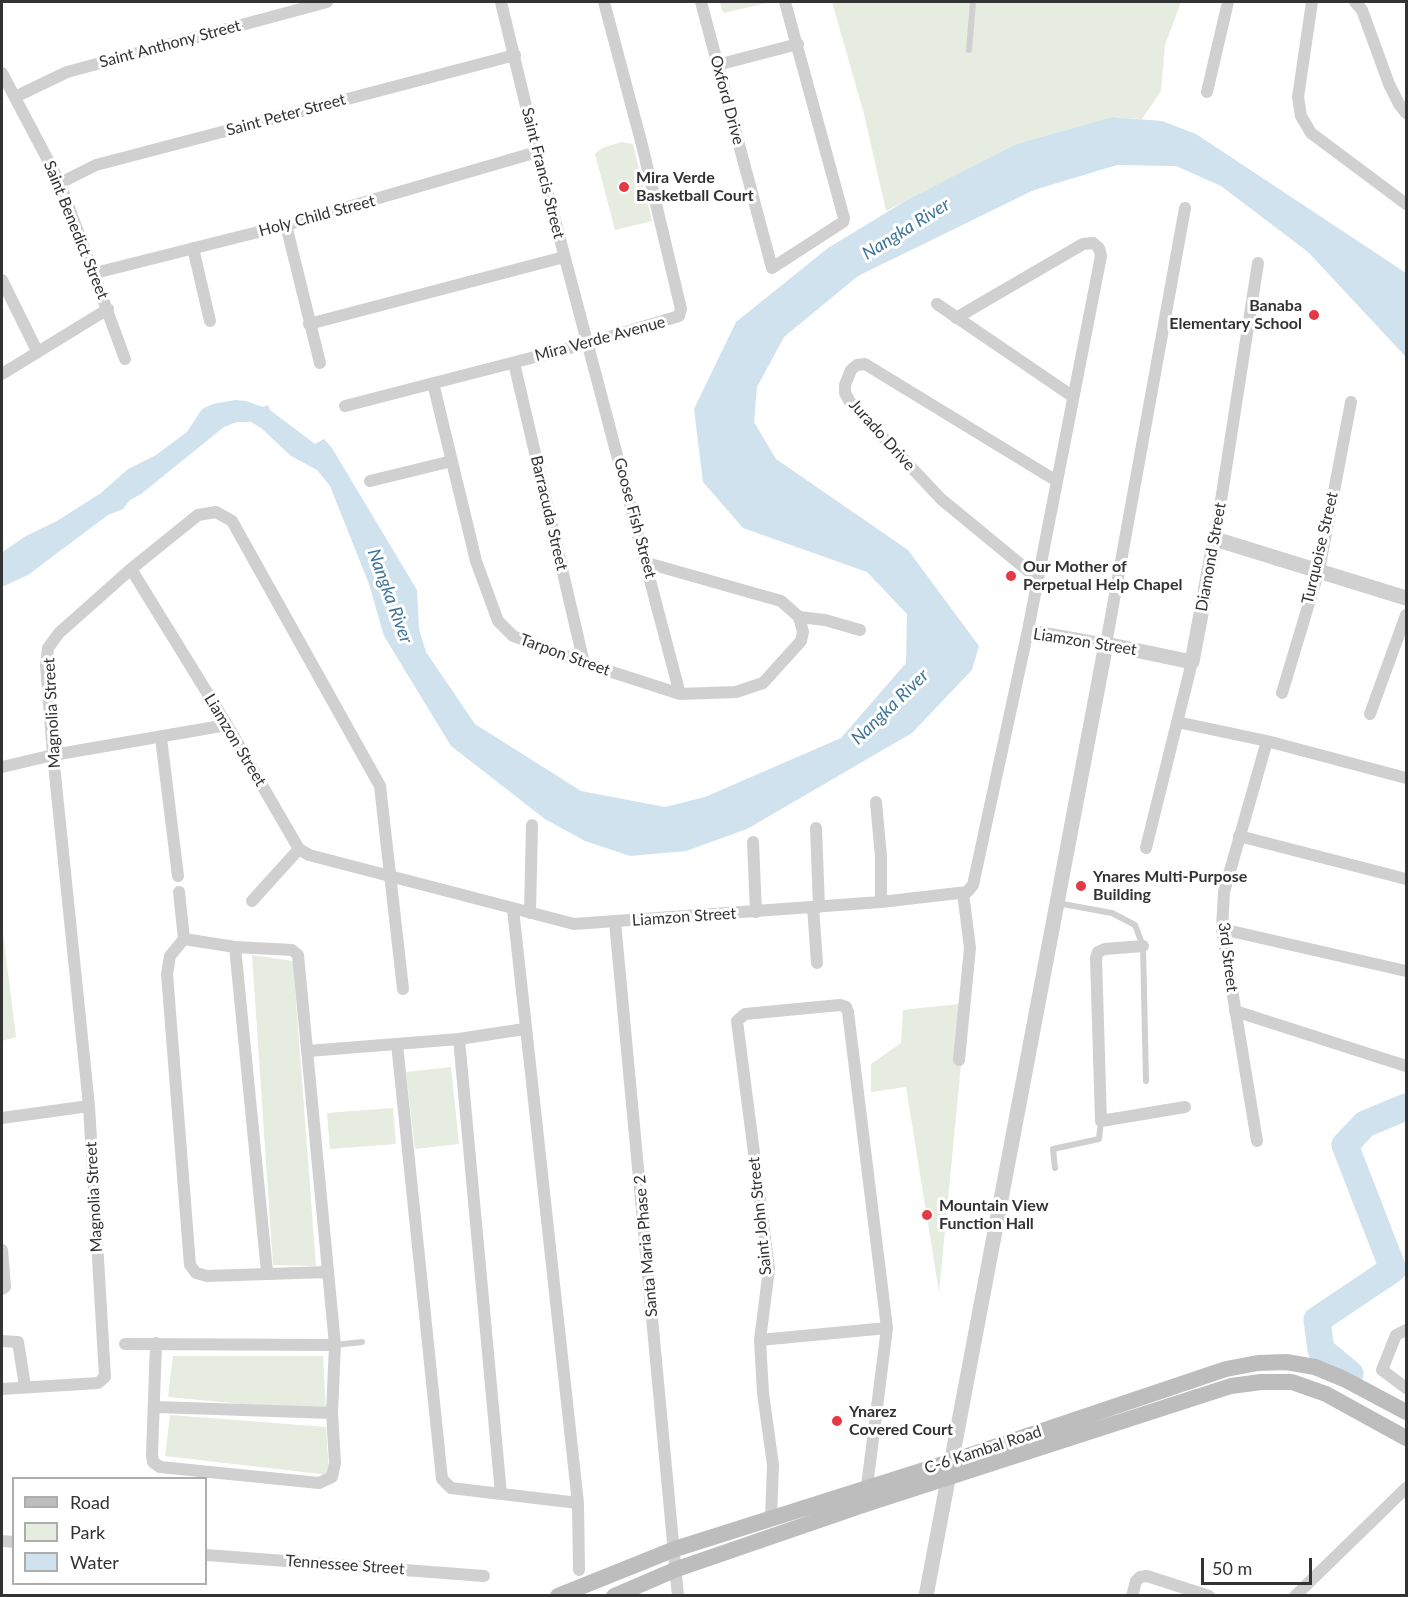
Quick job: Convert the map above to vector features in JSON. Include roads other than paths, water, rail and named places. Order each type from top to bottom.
[{"type":"main road","name":"C-6 Kambal Road","points":[[558,1596],[675,1549],[867,1486],[953,1461],[1226,1369],[1258,1363],[1286,1362],[1315,1367],[1344,1379],[1407,1412]]},
{"type":"main road","name":"C-6 Kambal Road","points":[[614,1596],[677,1569],[866,1504],[949,1479],[1220,1389],[1261,1382],[1292,1382],[1326,1394],[1407,1438]]},
{"type":"street","name":"Saint Anthony Street","points":[[15,97],[67,72],[327,2]]},
{"type":"street","name":"Saint Francis Street","points":[[501,2],[537,152],[589,343]]},
{"type":"street","name":"Mira Verde Avenue","points":[[345,406],[677,318],[681,309],[604,2]]},
{"type":"street","name":"Oxford Drive","points":[[701,2],[772,268],[843,222],[844,218],[798,44]]},
{"type":"street","points":[[717,65],[798,44],[785,2]]},
{"type":"street","points":[[1207,92],[1228,2]]},
{"type":"street","points":[[1312,2],[1298,97],[1301,116],[1311,133],[1407,204]]},
{"type":"street","points":[[1355,2],[1362,10],[1399,104],[1407,113]]},
{"type":"street","name":"Saint Peter Street","points":[[60,183],[96,165],[515,55]]},
{"type":"street","name":"Saint Benedict Street","points":[[2,73],[60,183],[125,359]]},
{"type":"street","name":"Holy Child Street","points":[[94,273],[286,225],[537,152]]},
{"type":"street","points":[[927,1596],[1106,644],[1185,208]]},
{"type":"street","points":[[286,225],[320,363]]},
{"type":"street","points":[[956,318],[1083,244],[1093,243],[1099,248],[1101,256],[1071,396],[1028,630]]},
{"type":"street","points":[[193,248],[210,321]]},
{"type":"street","points":[[309,324],[564,256]]},
{"type":"street","name":"Diamond Street","points":[[1146,848],[1192,662],[1215,539],[1258,263]]},
{"type":"street","points":[[2,280],[38,351]]},
{"type":"street","points":[[936,304],[1071,396]]},
{"type":"street","points":[[2,374],[108,309]]},
{"type":"street","name":"Goose Fish Street","points":[[589,343],[680,694]]},
{"type":"street","name":"Barracuda Street","points":[[514,363],[584,663]]},
{"type":"street","name":"Jurado Drive","points":[[1037,578],[941,499],[850,402],[844,385],[851,370],[857,365],[865,364],[1055,480]]},
{"type":"street","name":"Tarpon Street","points":[[433,383],[476,561],[498,621],[513,636],[584,663],[680,694],[736,692],[763,683],[801,641],[803,632],[799,617]]},
{"type":"street","name":"Turquoise Street","points":[[1282,693],[1319,570],[1351,402]]},
{"type":"street","points":[[370,482],[452,461]]},
{"type":"street","name":"Magnolia Street","points":[[25,1386],[98,1383],[105,1377],[89,1106],[53,755],[46,665],[48,648],[59,633],[131,569],[198,515],[216,512],[232,521],[380,786],[403,989]]},
{"type":"street","points":[[1215,539],[1407,598]]},
{"type":"street","points":[[647,563],[781,601],[799,617],[825,620],[860,630]]},
{"type":"street","name":"Liamzon Street","points":[[131,569],[227,725],[299,849],[317,858],[574,924],[756,912],[963,894],[973,885],[1028,630],[1192,662]]},
{"type":"street","points":[[1370,714],[1407,615]]},
{"type":"street","points":[[1177,722],[1267,741],[1407,778]]},
{"type":"street","points":[[2,767],[53,755],[227,725]]},
{"type":"street","points":[[161,738],[178,876]]},
{"type":"street","name":"3rd Street","points":[[1257,1141],[1222,929],[1224,892],[1267,741]]},
{"type":"street","points":[[876,802],[881,857],[881,902]]},
{"type":"street","points":[[530,913],[532,825]]},
{"type":"street","points":[[816,828],[817,963]]},
{"type":"street","points":[[1239,836],[1407,879]]},
{"type":"street","points":[[753,842],[756,912]]},
{"type":"street","points":[[252,901],[299,849]]},
{"type":"street","points":[[179,892],[184,939],[170,956],[167,974],[190,1265],[196,1273],[207,1276],[267,1272],[328,1272]]},
{"type":"street","points":[[959,1060],[970,948],[963,894]]},
{"type":"street","points":[[513,909],[524,1029],[578,1503],[579,1570]]},
{"type":"street","name":"Santa Maria Phase 2","points":[[615,922],[678,1596]]},
{"type":"street","points":[[1222,929],[1407,971]]},
{"type":"street","points":[[156,1342],[153,1462],[160,1467],[319,1483],[329,1481],[335,1472],[332,1413],[335,1345],[308,1051],[296,951],[235,947],[184,939]]},
{"type":"street","points":[[1143,946],[1104,949],[1098,952],[1096,958],[1101,1121],[1185,1107]]},
{"type":"street","points":[[235,947],[267,1272]]},
{"type":"street","name":"Saint John Street","points":[[771,1518],[773,1465],[763,1393],[760,1340],[769,1269],[737,1021],[745,1014],[840,1005],[846,1007],[886,1328]]},
{"type":"street","points":[[1235,1011],[1407,1066]]},
{"type":"street","points":[[308,1051],[459,1039],[524,1029]]},
{"type":"street","points":[[459,1039],[501,1494]]},
{"type":"street","points":[[397,1044],[442,1479],[451,1488],[578,1503]]},
{"type":"street","points":[[2,1118],[89,1106]]},
{"type":"street","points":[[2,1250],[6,1287],[2,1289]]},
{"type":"street","points":[[760,1340],[886,1328],[867,1486]]},
{"type":"street","points":[[1407,1330],[1396,1335],[1382,1370],[1407,1388]]},
{"type":"street","points":[[2,1341],[18,1342],[25,1386],[2,1389]]},
{"type":"street","points":[[125,1344],[156,1342],[335,1345]]},
{"type":"street","points":[[156,1407],[332,1413]]},
{"type":"street","points":[[1295,1596],[1407,1488]]},
{"type":"street","name":"Tennessee Street","points":[[207,1556],[484,1576]]},
{"type":"street","points":[[1132,1596],[1136,1581],[1140,1576],[1147,1576],[1209,1596]]},
{"type":"lane","points":[[969,50],[973,2]]},
{"type":"lane","points":[[1056,902],[1125,918],[1135,925],[1143,946],[1146,1081]]},
{"type":"lane","points":[[1055,1168],[1053,1149],[1099,1139],[1101,1121]]},
{"type":"lane","points":[[335,1345],[362,1342]]},
{"type":"water","name":"Nangka River","points":[[1112,117],[1162,121],[1196,134],[1406,273],[1406,357],[1308,252],[1221,186],[1176,166],[1117,165],[1034,190],[858,276],[784,337],[757,387],[754,422],[776,459],[908,550],[979,646],[972,670],[912,733],[747,829],[686,851],[630,856],[585,841],[545,819],[451,746],[384,636],[369,584],[330,486],[317,470],[291,456],[261,428],[251,422],[237,422],[224,427],[141,494],[130,500],[123,509],[108,515],[28,575],[2,587],[2,553],[4,551],[101,493],[128,469],[156,455],[187,432],[202,409],[213,404],[235,400],[263,407],[268,405],[270,410],[315,444],[324,439],[332,448],[417,590],[419,629],[426,652],[475,724],[581,791],[665,807],[705,797],[841,738],[906,663],[907,614],[867,572],[743,528],[703,482],[694,409],[736,322],[828,248],[907,200],[1016,144]]},
{"type":"waterway","points":[[1350,1374],[1321,1350],[1317,1320],[1393,1269],[1345,1145],[1365,1124],[1406,1107]]},
{"type":"place","name":"Mira Verde Basketball Court","points":[[624,187]]},
{"type":"place","name":"Banaba Elementary School","points":[[1314,315]]},
{"type":"place","name":"Our Mother of Perpetual Help Chapel","points":[[1011,576]]},
{"type":"place","name":"Ynares Multi-Purpose Building","points":[[1081,886]]},
{"type":"place","name":"Mountain View Function Hall","points":[[927,1215]]},
{"type":"place","name":"Ynarez Covered Court","points":[[837,1421]]}]
